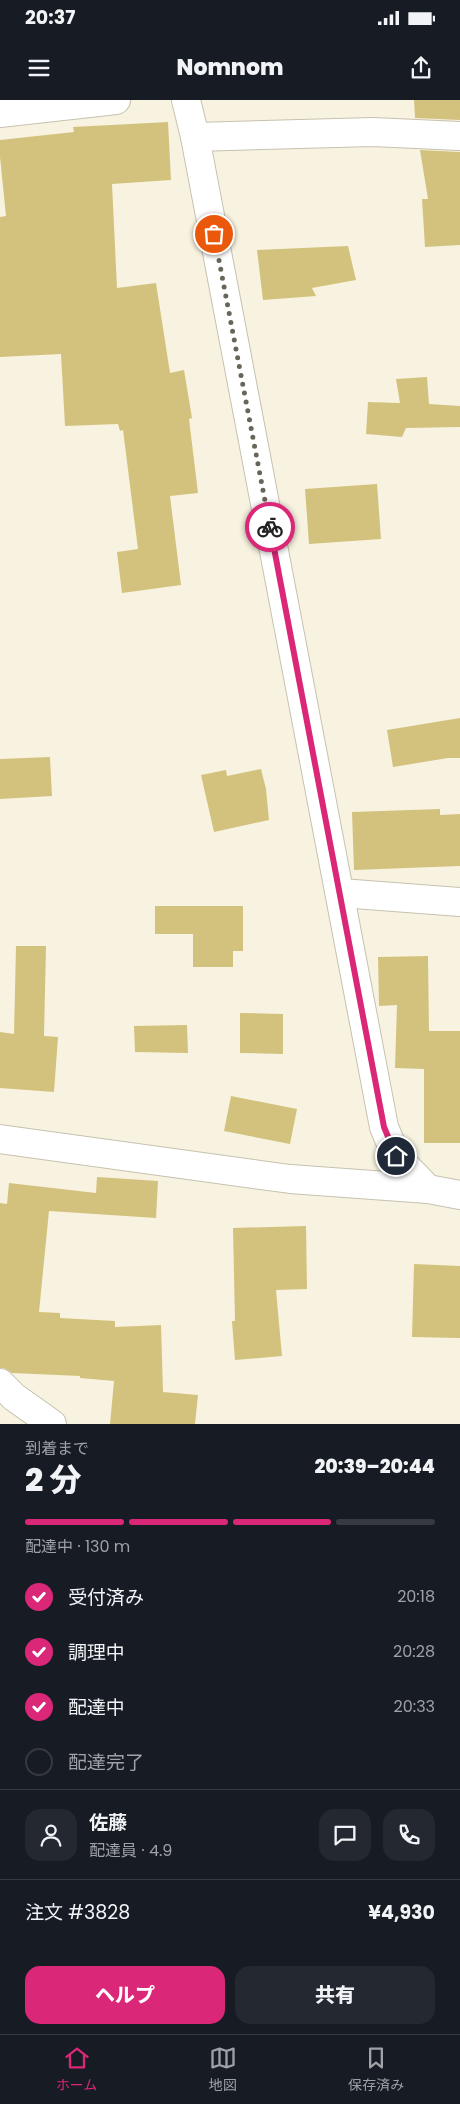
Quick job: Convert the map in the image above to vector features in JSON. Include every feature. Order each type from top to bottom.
[{"type":"main road","points":[[0,113],[116,100]]},
{"type":"main road","points":[[186,100],[195,136],[341,893],[384,1127],[396,1156],[428,1189]]},
{"type":"main road","points":[[195,136],[373,132],[460,136]]},
{"type":"main road","points":[[341,893],[460,902]]},
{"type":"main road","points":[[0,1139],[290,1178],[428,1189],[460,1195]]},
{"type":"main road","points":[[0,1383],[14,1397],[52,1424]]},
{"type":"building","points":[[414,100],[460,100],[460,120],[415,118]]},
{"type":"building","points":[[168,122],[171,180],[112,184],[117,288],[156,283],[170,373],[184,370],[192,418],[189,419],[198,493],[170,496],[181,585],[122,593],[117,552],[138,549],[123,430],[120,431],[118,424],[65,426],[61,354],[0,357],[0,217],[6,216],[0,140],[74,132],[73,127]]},
{"type":"building","points":[[420,150],[460,152],[460,245],[425,247],[422,199],[428,199]]},
{"type":"building","points":[[348,246],[356,280],[312,288],[316,296],[263,300],[257,250]]},
{"type":"building","points":[[427,377],[429,404],[460,406],[460,427],[406,428],[402,437],[366,434],[368,402],[400,403],[396,379]]},
{"type":"building","points":[[377,484],[381,539],[309,544],[305,489]]},
{"type":"building","points":[[460,718],[460,758],[448,758],[393,767],[387,730]]},
{"type":"building","points":[[50,757],[52,796],[0,799],[0,759]]},
{"type":"building","points":[[261,769],[266,789],[269,820],[214,832],[201,775],[226,770],[227,776]]},
{"type":"building","points":[[440,809],[440,815],[460,814],[460,866],[354,870],[352,812]]},
{"type":"building","points":[[155,906],[243,906],[243,951],[233,951],[233,967],[193,967],[193,934],[155,934]]},
{"type":"building","points":[[16,946],[46,946],[44,1036],[58,1037],[54,1092],[0,1088],[0,1032],[14,1034]]},
{"type":"building","points":[[428,956],[429,1031],[460,1031],[460,1143],[424,1143],[424,1069],[395,1068],[397,1005],[379,1006],[378,957]]},
{"type":"building","points":[[240,1013],[283,1014],[283,1054],[240,1053]]},
{"type":"building","points":[[187,1025],[188,1053],[135,1052],[134,1026]]},
{"type":"building","points":[[231,1096],[297,1109],[290,1144],[224,1131]]},
{"type":"building","points":[[97,1177],[158,1181],[156,1218],[49,1211],[39,1312],[60,1313],[60,1318],[115,1321],[115,1327],[161,1325],[163,1392],[198,1395],[195,1424],[110,1424],[114,1381],[80,1378],[80,1376],[12,1373],[4,1368],[0,1368],[0,1203],[7,1204],[9,1183],[96,1193]]},
{"type":"building","points":[[306,1226],[307,1289],[276,1290],[282,1356],[235,1360],[232,1321],[235,1321],[233,1228]]},
{"type":"building","points":[[414,1264],[460,1266],[460,1338],[412,1337]]},
{"type":"way so far","points":[[214,234],[270,527]]},
{"type":"route","points":[[270,527],[384,1127],[396,1156]]}]
